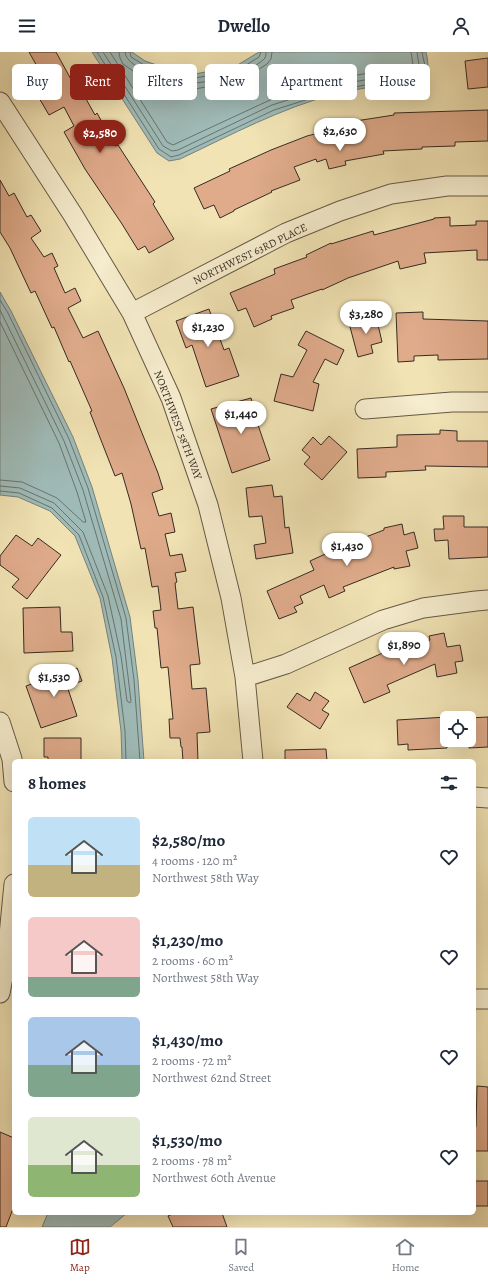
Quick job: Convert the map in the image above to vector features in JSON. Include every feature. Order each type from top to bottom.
[{"type":"street","name":"NORTHWEST 58TH WAY","points":[[0,102],[73,215],[132,313],[171,398],[208,505],[231,598],[245,677],[253,759]]},
{"type":"street","name":"NORTHWEST 63RD PLACE","points":[[132,313],[286,233],[340,211],[391,194],[447,186],[488,186]]},
{"type":"street","points":[[365,409],[452,402],[488,402]]},
{"type":"street","points":[[245,677],[286,664],[383,620],[423,608],[488,600]]},
{"type":"street","points":[[0,722],[12,759]]},
{"type":"street","points":[[476,797],[488,798]]},
{"type":"street","points":[[0,993],[7,956],[12,905]]},
{"type":"street","points":[[476,999],[488,999]]},
{"type":"water","points":[[92,52],[132,52],[145,61],[154,64],[133,64],[133,100],[197,100],[197,74],[205,72],[205,100],[259,100],[259,64],[239,64],[259,52],[426,52],[428,64],[365,64],[365,88],[357,90],[357,64],[267,64],[267,100],[315,100],[276,114],[180,159],[169,161],[157,153],[123,100],[125,100],[125,64],[100,64]]},
{"type":"water","points":[[0,292],[11,311],[73,437],[92,487],[130,617],[138,680],[144,759],[122,759],[121,731],[112,658],[100,598],[75,536],[50,511],[18,497],[0,495]]},
{"type":"water","points":[[47,1215],[125,1215],[110,1227],[42,1227]]},
{"type":"building","points":[[29,52],[56,52],[70,78],[70,100],[87,100],[95,115],[97,113],[115,146],[118,145],[155,202],[153,204],[174,239],[149,253],[145,246],[138,250],[85,169],[64,132],[74,126],[64,107],[49,115],[40,100],[62,100],[62,64],[36,64]]},
{"type":"building","points":[[488,58],[488,87],[468,89],[465,61]]},
{"type":"building","points":[[488,110],[488,141],[455,142],[455,146],[422,147],[422,149],[383,151],[384,154],[345,161],[346,165],[329,169],[326,159],[317,162],[316,159],[294,167],[300,180],[271,191],[272,192],[220,218],[214,205],[204,209],[194,188],[230,171],[229,169],[271,150],[307,136],[350,125],[349,122],[394,115],[394,113]]},
{"type":"building","points":[[0,180],[9,196],[14,193],[27,217],[31,215],[41,231],[31,238],[44,257],[52,253],[58,266],[54,268],[65,293],[75,288],[81,301],[68,308],[83,338],[98,331],[124,388],[158,473],[163,489],[152,493],[159,516],[171,513],[175,532],[165,534],[170,556],[182,554],[186,571],[175,573],[177,582],[175,583],[178,609],[193,607],[200,664],[190,665],[192,689],[206,688],[210,732],[197,733],[198,759],[183,759],[180,738],[170,738],[169,719],[173,719],[168,667],[161,668],[157,628],[155,628],[153,611],[161,610],[158,586],[152,587],[145,548],[141,549],[131,504],[122,473],[115,476],[90,412],[92,411],[54,327],[52,328],[35,291],[31,293],[10,248],[0,232]]},
{"type":"building","points":[[450,217],[450,226],[476,225],[476,221],[488,221],[488,260],[477,260],[477,250],[424,253],[426,263],[400,269],[398,261],[348,278],[322,290],[291,300],[294,308],[271,316],[272,319],[254,327],[246,308],[238,311],[230,293],[275,274],[274,269],[307,257],[306,255],[331,243],[373,231],[374,235],[434,218]]},
{"type":"building","points":[[209,309],[224,350],[229,348],[239,376],[206,387],[192,345],[186,348],[176,321]]},
{"type":"building","points":[[423,312],[423,319],[488,321],[488,359],[438,360],[438,355],[414,356],[414,361],[398,362],[396,313]]},
{"type":"building","points":[[376,316],[382,342],[371,345],[373,353],[358,357],[349,323]]},
{"type":"building","points":[[306,331],[344,350],[337,365],[325,359],[313,382],[319,384],[313,411],[274,401],[281,374],[293,377],[307,350],[298,345]]},
{"type":"building","points":[[251,398],[257,422],[270,460],[232,473],[211,409]]},
{"type":"building","points":[[440,430],[457,431],[457,441],[488,441],[488,467],[425,466],[426,470],[386,472],[386,477],[358,478],[357,449],[397,447],[397,435],[440,434]]},
{"type":"building","points":[[329,436],[347,452],[322,480],[304,464],[310,457],[302,450],[313,437],[321,445]]},
{"type":"building","points":[[272,485],[274,497],[282,496],[285,528],[289,527],[293,553],[256,559],[254,545],[266,543],[262,516],[249,517],[246,488]]},
{"type":"building","points":[[443,516],[464,516],[464,527],[488,527],[488,557],[449,559],[448,540],[435,541],[434,529],[444,529]]},
{"type":"building","points":[[402,524],[404,535],[414,532],[418,548],[406,551],[410,566],[394,569],[394,567],[343,587],[345,591],[329,598],[324,585],[300,596],[303,603],[294,607],[297,612],[279,619],[267,591],[314,570],[310,561],[345,545],[384,530],[384,528]]},
{"type":"building","points":[[16,535],[32,546],[38,538],[61,555],[27,599],[12,587],[19,579],[0,565],[0,556]]},
{"type":"building","points":[[60,607],[61,632],[72,632],[73,651],[24,653],[23,608]]},
{"type":"building","points":[[444,633],[447,647],[460,645],[463,661],[455,662],[457,673],[437,677],[435,664],[387,685],[390,692],[364,703],[349,668],[405,643],[408,650],[430,640],[429,636]]},
{"type":"building","points":[[77,668],[82,681],[67,686],[77,716],[41,728],[26,686]]},
{"type":"building","points":[[315,692],[329,701],[322,710],[329,714],[320,729],[287,707],[297,693],[310,701]]},
{"type":"building","points":[[440,717],[440,747],[447,748],[408,750],[408,744],[398,745],[397,720]]},
{"type":"building","points":[[488,717],[488,747],[469,748],[476,747],[476,718]]},
{"type":"building","points":[[44,738],[81,738],[81,759],[48,759],[48,757],[44,757]]},
{"type":"building","points":[[326,749],[327,759],[285,759],[285,750]]},
{"type":"building","points":[[477,1086],[488,1087],[488,1151],[476,1151]]},
{"type":"building","points":[[0,1132],[12,1137],[12,1211],[6,1227],[0,1227]]},
{"type":"building","points":[[476,1181],[488,1181],[488,1206],[476,1206]]},
{"type":"building","points":[[223,1215],[227,1227],[173,1227],[168,1216]]}]
